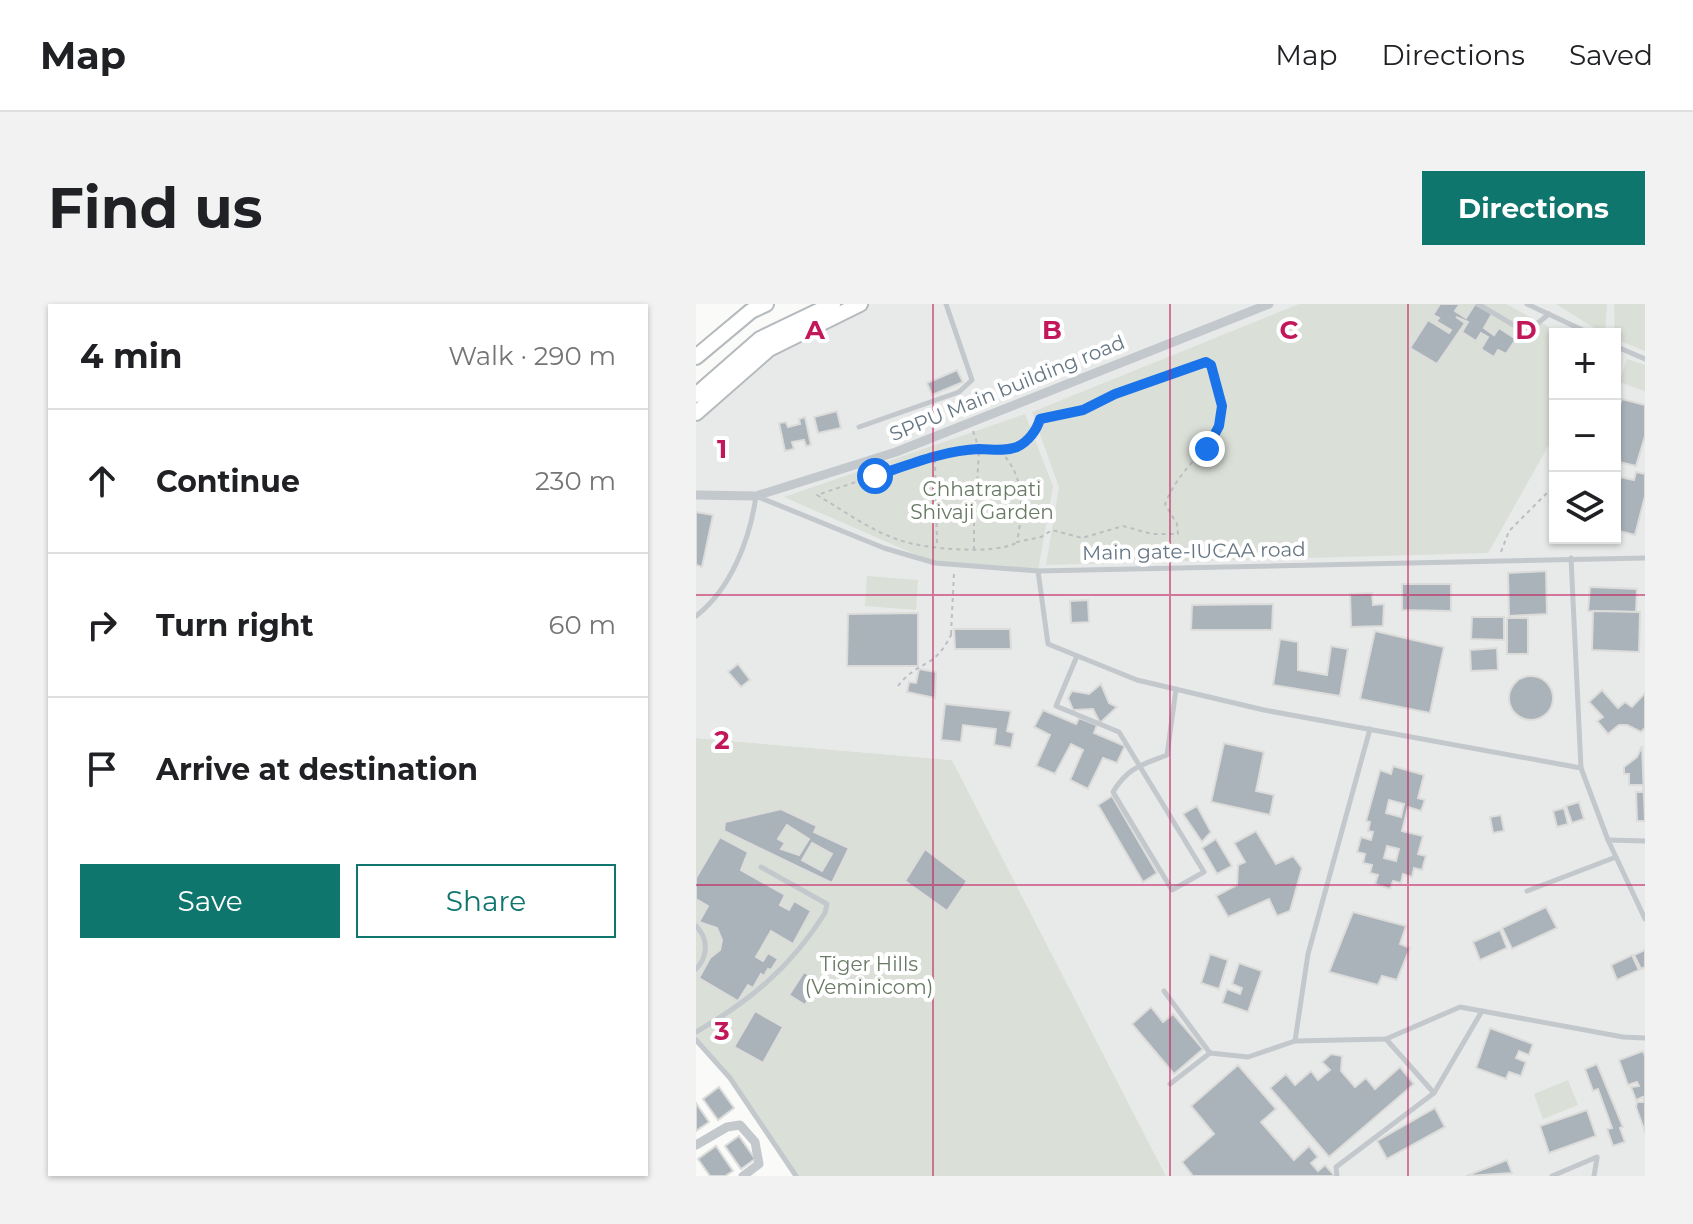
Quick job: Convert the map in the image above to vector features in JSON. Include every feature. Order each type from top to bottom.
[{"type":"main road","points":[[696,357],[751,311],[766,304]]},
{"type":"main road","points":[[696,395],[760,339],[833,304]]},
{"type":"main road","points":[[696,413],[769,349],[860,304]]},
{"type":"street","name":"SPPU Main building road","points":[[696,495],[756,496],[896,452],[1269,304]]},
{"type":"street","points":[[696,1145],[727,1127],[740,1125],[755,1142],[759,1164],[743,1176]]},
{"type":"lane","points":[[859,427],[959,392],[972,380],[946,304]]},
{"type":"lane","points":[[1478,304],[1517,327],[1533,327],[1549,314]]},
{"type":"lane","points":[[1527,304],[1578,328]]},
{"type":"lane","points":[[1621,349],[1645,359]]},
{"type":"lane","points":[[696,616],[715,599],[744,546],[756,496]]},
{"type":"lane","name":"Main gate-IUCAA road","points":[[756,496],[884,548],[935,563],[1038,571],[1645,558]]},
{"type":"lane","points":[[1571,558],[1581,768],[1608,840],[1645,919]]},
{"type":"lane","points":[[1038,571],[1048,644],[1137,680],[1370,729],[1581,768]]},
{"type":"lane","points":[[1077,656],[1056,706],[1119,732],[1140,766],[1204,872],[1172,890],[1113,792],[1124,773],[1140,766],[1167,755],[1176,689]]},
{"type":"lane","points":[[1295,1041],[1308,954],[1370,729]]},
{"type":"lane","points":[[1608,840],[1645,841]]},
{"type":"lane","points":[[1527,891],[1616,857]]},
{"type":"lane","points":[[696,1032],[742,1005],[783,970],[825,913],[827,904],[761,867]]},
{"type":"lane","points":[[696,926],[706,947],[704,961],[696,969]]},
{"type":"lane","points":[[1164,991],[1210,1053]]},
{"type":"lane","points":[[1170,1084],[1210,1053],[1248,1057],[1295,1041],[1386,1039],[1460,1007],[1645,1038]]},
{"type":"lane","points":[[1337,1176],[1336,1167],[1434,1093],[1482,1011]]},
{"type":"lane","points":[[1386,1039],[1434,1093]]},
{"type":"lane","points":[[696,1040],[730,1078],[796,1176]]},
{"type":"lane","points":[[1552,1176],[1597,1157],[1594,1176]]},
{"type":"path","points":[[1206,362],[1211,365],[1222,406],[1219,426],[1207,449],[1188,467],[1165,504],[1177,524],[1178,534],[1152,534],[1123,526],[1082,538],[1052,530],[1005,549],[974,550],[891,537],[817,495],[935,457],[979,449],[1000,451],[1025,442],[1040,419],[1083,410],[1193,364],[1206,362]]},
{"type":"path","points":[[970,422],[979,449],[977,485],[987,487],[985,510],[974,511],[974,550]]},
{"type":"path","points":[[1000,451],[1023,494],[1017,542]]},
{"type":"path","points":[[935,457],[937,546]]},
{"type":"path","points":[[1497,560],[1509,531],[1549,491]]},
{"type":"path","points":[[898,686],[909,671],[936,660],[953,636],[955,564]]},
{"type":"shaded area","points":[[859,304],[1645,304],[1645,1176],[1166,1176],[952,760],[696,738],[696,423],[803,328]]},
{"type":"green space","points":[[1299,304],[1506,304],[1551,328],[1549,445],[1488,553],[1046,565],[1059,487],[1032,412]]},
{"type":"green space","points":[[1556,304],[1607,304],[1605,328],[1594,328]]},
{"type":"green space","points":[[1614,304],[1645,304],[1645,351],[1621,341],[1621,328],[1615,328]]},
{"type":"green space","points":[[1627,359],[1645,365],[1645,391],[1621,383]]},
{"type":"green space","name":"Chhatrapati Shivaji Garden","points":[[1025,414],[1053,486],[1038,571],[935,563],[784,497]]},
{"type":"green space","points":[[867,576],[918,580],[916,610],[865,606]]},
{"type":"green space","name":"Tiger Hills (Veminicom)","points":[[696,738],[952,760],[1166,1176],[796,1176],[730,1078],[696,1040]]},
{"type":"green space","points":[[1568,1080],[1578,1105],[1543,1119],[1534,1094]]},
{"type":"building","points":[[1440,304],[1460,304],[1455,311],[1466,318],[1475,304],[1492,314],[1484,328],[1494,335],[1499,328],[1516,339],[1506,354],[1498,350],[1494,357],[1481,349],[1488,337],[1481,333],[1476,341],[1462,332],[1468,322],[1456,317],[1465,323],[1437,364],[1410,348],[1428,320],[1449,333],[1451,330],[1436,321],[1439,318],[1433,315]]},
{"type":"building","points":[[957,370],[963,382],[932,395],[927,383]]},
{"type":"building","points":[[1622,399],[1645,405],[1645,436],[1636,466],[1621,462]]},
{"type":"building","points":[[837,411],[841,428],[818,433],[814,417]]},
{"type":"building","points":[[805,417],[811,445],[806,446],[804,440],[792,442],[794,449],[785,451],[779,423],[786,422],[788,427],[800,424],[799,419]]},
{"type":"building","points":[[1636,472],[1645,474],[1645,496],[1635,535],[1621,532],[1621,477],[1634,480]]},
{"type":"building","points":[[696,512],[713,515],[702,567],[696,565]]},
{"type":"building","points":[[1546,571],[1547,614],[1509,616],[1508,573]]},
{"type":"building","points":[[1402,584],[1451,584],[1451,611],[1402,610]]},
{"type":"building","points":[[1590,587],[1637,589],[1636,612],[1588,611]]},
{"type":"building","points":[[1372,593],[1373,605],[1384,604],[1383,626],[1351,627],[1350,594]]},
{"type":"building","points":[[1088,600],[1089,622],[1071,623],[1070,601]]},
{"type":"building","points":[[1273,604],[1272,630],[1191,630],[1192,605]]},
{"type":"building","points":[[1593,611],[1640,612],[1639,652],[1592,650]]},
{"type":"building","points":[[918,613],[918,666],[847,666],[848,614]]},
{"type":"building","points":[[1472,617],[1504,617],[1504,640],[1471,639]]},
{"type":"building","points":[[1507,618],[1528,618],[1528,654],[1507,654]]},
{"type":"building","points":[[954,629],[1010,629],[1011,649],[955,649]]},
{"type":"building","points":[[1375,631],[1444,647],[1430,713],[1360,699]]},
{"type":"building","points":[[1280,639],[1298,642],[1298,670],[1327,675],[1331,646],[1348,649],[1340,696],[1273,685]]},
{"type":"building","points":[[1497,648],[1498,670],[1471,671],[1470,650]]},
{"type":"building","points":[[738,664],[750,680],[741,687],[728,672]]},
{"type":"building","points":[[919,669],[936,672],[935,698],[907,692],[909,682],[916,683]]},
{"type":"building","points":[[1531,676],[1546,683],[1553,698],[1546,713],[1531,720],[1516,713],[1509,698],[1516,683]]},
{"type":"building","points":[[1101,684],[1109,703],[1117,707],[1100,723],[1093,709],[1073,710],[1068,698],[1072,691],[1089,694]]},
{"type":"building","points":[[1602,690],[1618,708],[1625,702],[1632,707],[1645,693],[1645,728],[1641,732],[1627,725],[1619,725],[1608,734],[1597,721],[1603,717],[1589,702]]},
{"type":"building","points":[[945,704],[1011,711],[1007,731],[1014,733],[1011,748],[994,745],[996,729],[963,725],[961,742],[941,740]]},
{"type":"building","points":[[1043,710],[1076,724],[1079,718],[1097,725],[1094,733],[1125,746],[1117,763],[1103,758],[1088,789],[1070,780],[1083,750],[1071,744],[1055,774],[1036,766],[1050,735],[1034,727]]},
{"type":"building","points":[[1224,743],[1264,752],[1256,791],[1274,795],[1270,815],[1211,802]]},
{"type":"building","points":[[1642,746],[1645,821],[1637,821],[1636,792],[1643,792],[1643,785],[1629,785],[1629,774],[1624,774],[1624,767],[1637,757]]},
{"type":"building","points":[[1393,766],[1424,775],[1418,798],[1425,800],[1421,811],[1408,807],[1402,831],[1423,836],[1418,854],[1426,856],[1422,870],[1414,868],[1412,877],[1403,874],[1401,883],[1393,881],[1390,889],[1375,884],[1378,875],[1370,873],[1372,865],[1363,863],[1365,854],[1357,852],[1361,837],[1371,840],[1373,832],[1368,831],[1370,822],[1366,821],[1380,770],[1391,774]],"holes":[[[1389,800],[1404,804],[1401,817],[1386,813]],[[1387,846],[1399,849],[1396,861],[1384,858]]]},
{"type":"building","points":[[1112,796],[1157,873],[1143,882],[1098,805]]},
{"type":"building","points":[[1579,802],[1584,819],[1572,823],[1566,806]]},
{"type":"building","points":[[1197,806],[1211,832],[1202,842],[1183,814]]},
{"type":"building","points":[[1564,808],[1568,824],[1557,827],[1553,811]]},
{"type":"building","points":[[781,809],[817,826],[814,832],[849,848],[832,883],[724,831],[725,822]],"holes":[[[787,825],[809,839],[799,855],[781,849],[785,843],[778,839]],[[812,843],[832,854],[822,871],[802,860]]]},
{"type":"building","points":[[1501,815],[1504,831],[1493,833],[1490,817]]},
{"type":"building","points":[[1256,831],[1276,864],[1293,856],[1302,868],[1290,911],[1277,916],[1269,899],[1228,917],[1216,896],[1237,885],[1238,865],[1245,862],[1234,843]]},
{"type":"building","points":[[720,837],[748,852],[741,870],[785,895],[780,905],[789,910],[794,901],[811,911],[793,944],[771,931],[756,957],[763,961],[768,953],[778,959],[771,970],[768,969],[764,976],[761,974],[753,988],[748,985],[738,1001],[699,978],[710,958],[720,950],[722,940],[717,928],[699,922],[708,906],[696,899],[696,878]]},
{"type":"building","points":[[1216,839],[1232,866],[1217,874],[1202,848]]},
{"type":"building","points":[[925,849],[967,881],[947,911],[905,881]]},
{"type":"building","points":[[1546,907],[1557,928],[1512,949],[1502,928]]},
{"type":"building","points":[[1353,912],[1406,926],[1400,944],[1410,948],[1397,980],[1382,976],[1378,985],[1329,972]]},
{"type":"building","points":[[1500,930],[1507,948],[1480,960],[1473,942]]},
{"type":"building","points":[[1645,950],[1645,967],[1641,969],[1634,955]]},
{"type":"building","points":[[1210,954],[1228,960],[1219,989],[1201,983]]},
{"type":"building","points":[[1632,955],[1639,970],[1617,980],[1611,965]]},
{"type":"building","points":[[1239,963],[1262,971],[1248,1012],[1222,1003],[1227,989],[1240,994],[1242,988],[1232,984]]},
{"type":"building","points":[[804,972],[819,982],[805,1005],[789,995]]},
{"type":"building","points":[[1151,1007],[1163,1022],[1173,1014],[1203,1049],[1174,1074],[1132,1024]]},
{"type":"building","points":[[755,1011],[783,1027],[763,1063],[734,1047]]},
{"type":"building","points":[[1490,1028],[1533,1044],[1529,1055],[1519,1051],[1516,1058],[1526,1062],[1521,1076],[1509,1072],[1506,1079],[1476,1068]]},
{"type":"building","points":[[1643,1051],[1645,1132],[1636,1107],[1637,1102],[1644,1102],[1643,1097],[1636,1100],[1631,1087],[1639,1086],[1637,1082],[1628,1085],[1619,1060]]},
{"type":"building","points":[[1331,1054],[1342,1056],[1341,1071],[1355,1087],[1366,1078],[1375,1089],[1400,1067],[1414,1084],[1329,1157],[1270,1088],[1286,1074],[1295,1085],[1311,1071],[1318,1080],[1330,1070],[1322,1062]]},
{"type":"building","points":[[1597,1064],[1623,1127],[1620,1128],[1625,1142],[1613,1146],[1607,1129],[1612,1128],[1598,1089],[1593,1091],[1585,1069]]},
{"type":"building","points":[[1238,1065],[1276,1109],[1261,1122],[1294,1160],[1309,1146],[1318,1157],[1311,1163],[1318,1171],[1325,1165],[1335,1176],[1193,1176],[1182,1162],[1214,1134],[1191,1106]]},
{"type":"building","points":[[719,1087],[734,1108],[718,1120],[703,1099]]},
{"type":"building","points":[[696,1103],[709,1122],[696,1131]]},
{"type":"building","points":[[1435,1108],[1445,1127],[1387,1159],[1377,1141]]},
{"type":"building","points":[[1587,1110],[1596,1136],[1549,1153],[1540,1126]]},
{"type":"building","points":[[739,1136],[755,1159],[741,1169],[725,1146]]},
{"type":"building","points":[[716,1146],[733,1171],[725,1176],[710,1176],[698,1159]]},
{"type":"building","points":[[1507,1160],[1512,1173],[1466,1176]]},
{"type":"route","points":[[875,476],[922,460],[979,449],[1000,451],[1017,447],[1033,434],[1040,419],[1083,410],[1115,394],[1193,364],[1206,362],[1211,365],[1216,377],[1222,406],[1219,426],[1207,449]]}]
